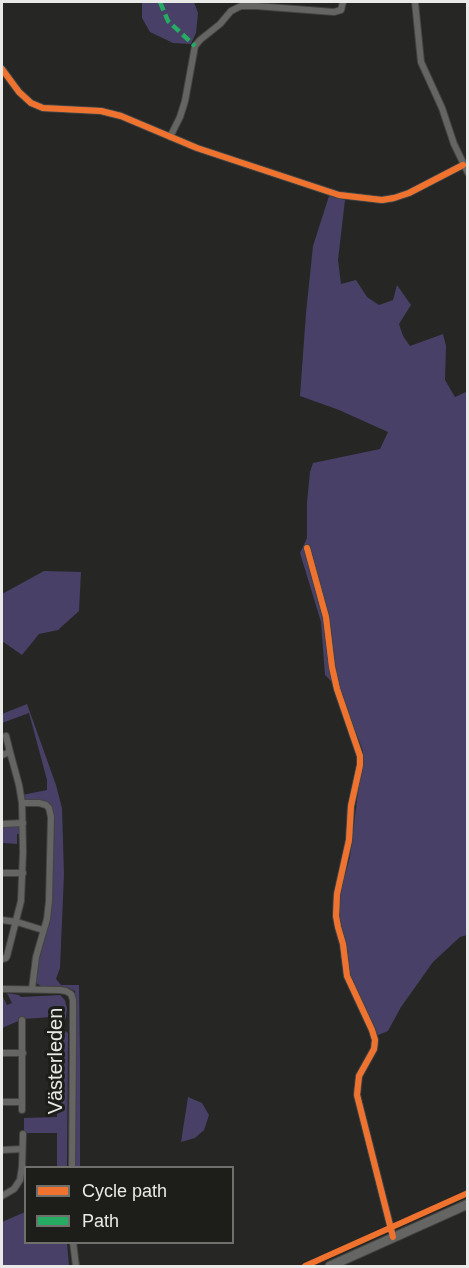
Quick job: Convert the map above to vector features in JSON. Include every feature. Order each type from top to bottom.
[{"type":"main road","points":[[330,1266],[468,1204]]},
{"type":"street","points":[[170,137],[185,101],[195,46],[231,11],[241,6],[256,6],[334,12],[341,10],[343,2]]},
{"type":"street","points":[[415,2],[421,62],[468,173]]},
{"type":"street","points":[[2,69],[19,92],[37,105],[49,109],[108,112],[231,159],[345,196],[386,200],[399,197],[463,165]]},
{"type":"street","points":[[307,548],[326,617],[337,689],[360,756],[351,806],[349,840],[337,894],[336,916],[343,944],[347,976],[375,1040],[374,1049],[359,1076],[357,1095],[393,1237]]},
{"type":"street","points":[[2,959],[7,956],[16,922],[21,901],[23,873],[22,803],[6,735]]},
{"type":"street","points":[[2,755],[10,752]]},
{"type":"street","points":[[22,803],[43,804],[49,807],[50,812],[50,893],[48,911],[36,957],[32,989]]},
{"type":"street","points":[[2,824],[23,823]]},
{"type":"street","points":[[2,873],[23,873]]},
{"type":"street","points":[[2,920],[43,930]]},
{"type":"street","name":"Västerleden","points":[[2,989],[66,991],[71,994],[73,1000],[72,1166]]},
{"type":"street","points":[[22,1020],[22,1110]]},
{"type":"street","points":[[2,1053],[23,1053]]},
{"type":"street","points":[[2,1102],[22,1102]]},
{"type":"street","points":[[2,1196],[10,1192],[20,1180],[23,1134]]},
{"type":"street","points":[[2,1150],[22,1149]]},
{"type":"street","points":[[73,1244],[76,1266]]},
{"type":"shaded area","points":[[142,2],[194,2],[198,13],[196,33],[191,44],[173,43],[150,32],[142,18]]},
{"type":"shaded area","points":[[329,196],[345,200],[338,260],[341,284],[356,280],[367,297],[379,305],[393,300],[397,285],[411,305],[399,324],[410,346],[443,334],[446,346],[445,380],[455,397],[466,392],[467,378],[467,935],[460,937],[433,962],[401,1007],[388,1031],[376,1036],[350,978],[339,915],[341,889],[350,857],[363,751],[339,689],[325,675],[321,622],[300,553],[307,538],[307,502],[313,463],[380,449],[388,432],[339,410],[300,396],[313,246]]},
{"type":"shaded area","points":[[44,571],[81,572],[79,611],[58,630],[39,634],[22,655],[2,641],[2,594]]},
{"type":"shaded area","points":[[27,704],[62,808],[64,874],[60,968],[56,979],[61,985],[79,985],[80,1166],[75,1166],[75,991],[69,988],[41,986],[36,983],[37,967],[52,906],[51,810],[49,806],[26,802],[22,795],[47,790],[47,780],[29,713],[2,723],[2,714]]},
{"type":"shaded area","points":[[3,827],[19,827],[21,834],[17,834],[17,844],[3,843]]},
{"type":"shaded area","points":[[7,993],[21,997],[60,995],[65,1000],[66,1018],[61,1022],[62,1029],[68,1033],[67,1166],[57,1166],[57,1133],[24,1133],[24,1118],[57,1117],[56,1040],[52,1017],[23,1019],[2,1028],[2,995],[7,1005],[12,1003]]},
{"type":"shaded area","points":[[188,1097],[202,1103],[209,1115],[204,1130],[195,1138],[181,1142]]},
{"type":"shaded area","points":[[24,1212],[24,1244],[67,1244],[69,1266],[2,1266],[2,1222]]},
{"type":"marked path","points":[[160,2],[168,21],[195,46]]},
{"type":"cycle path","points":[[2,69],[19,92],[31,103],[43,108],[101,111],[121,116],[197,148],[339,195],[382,200],[394,198],[409,193],[463,165]]},
{"type":"cycle path","points":[[307,548],[326,617],[337,689],[360,756],[351,806],[349,840],[337,894],[336,916],[343,944],[347,976],[375,1040],[374,1049],[359,1076],[357,1095],[393,1237]]},
{"type":"cycle path","points":[[305,1266],[468,1193]]}]
